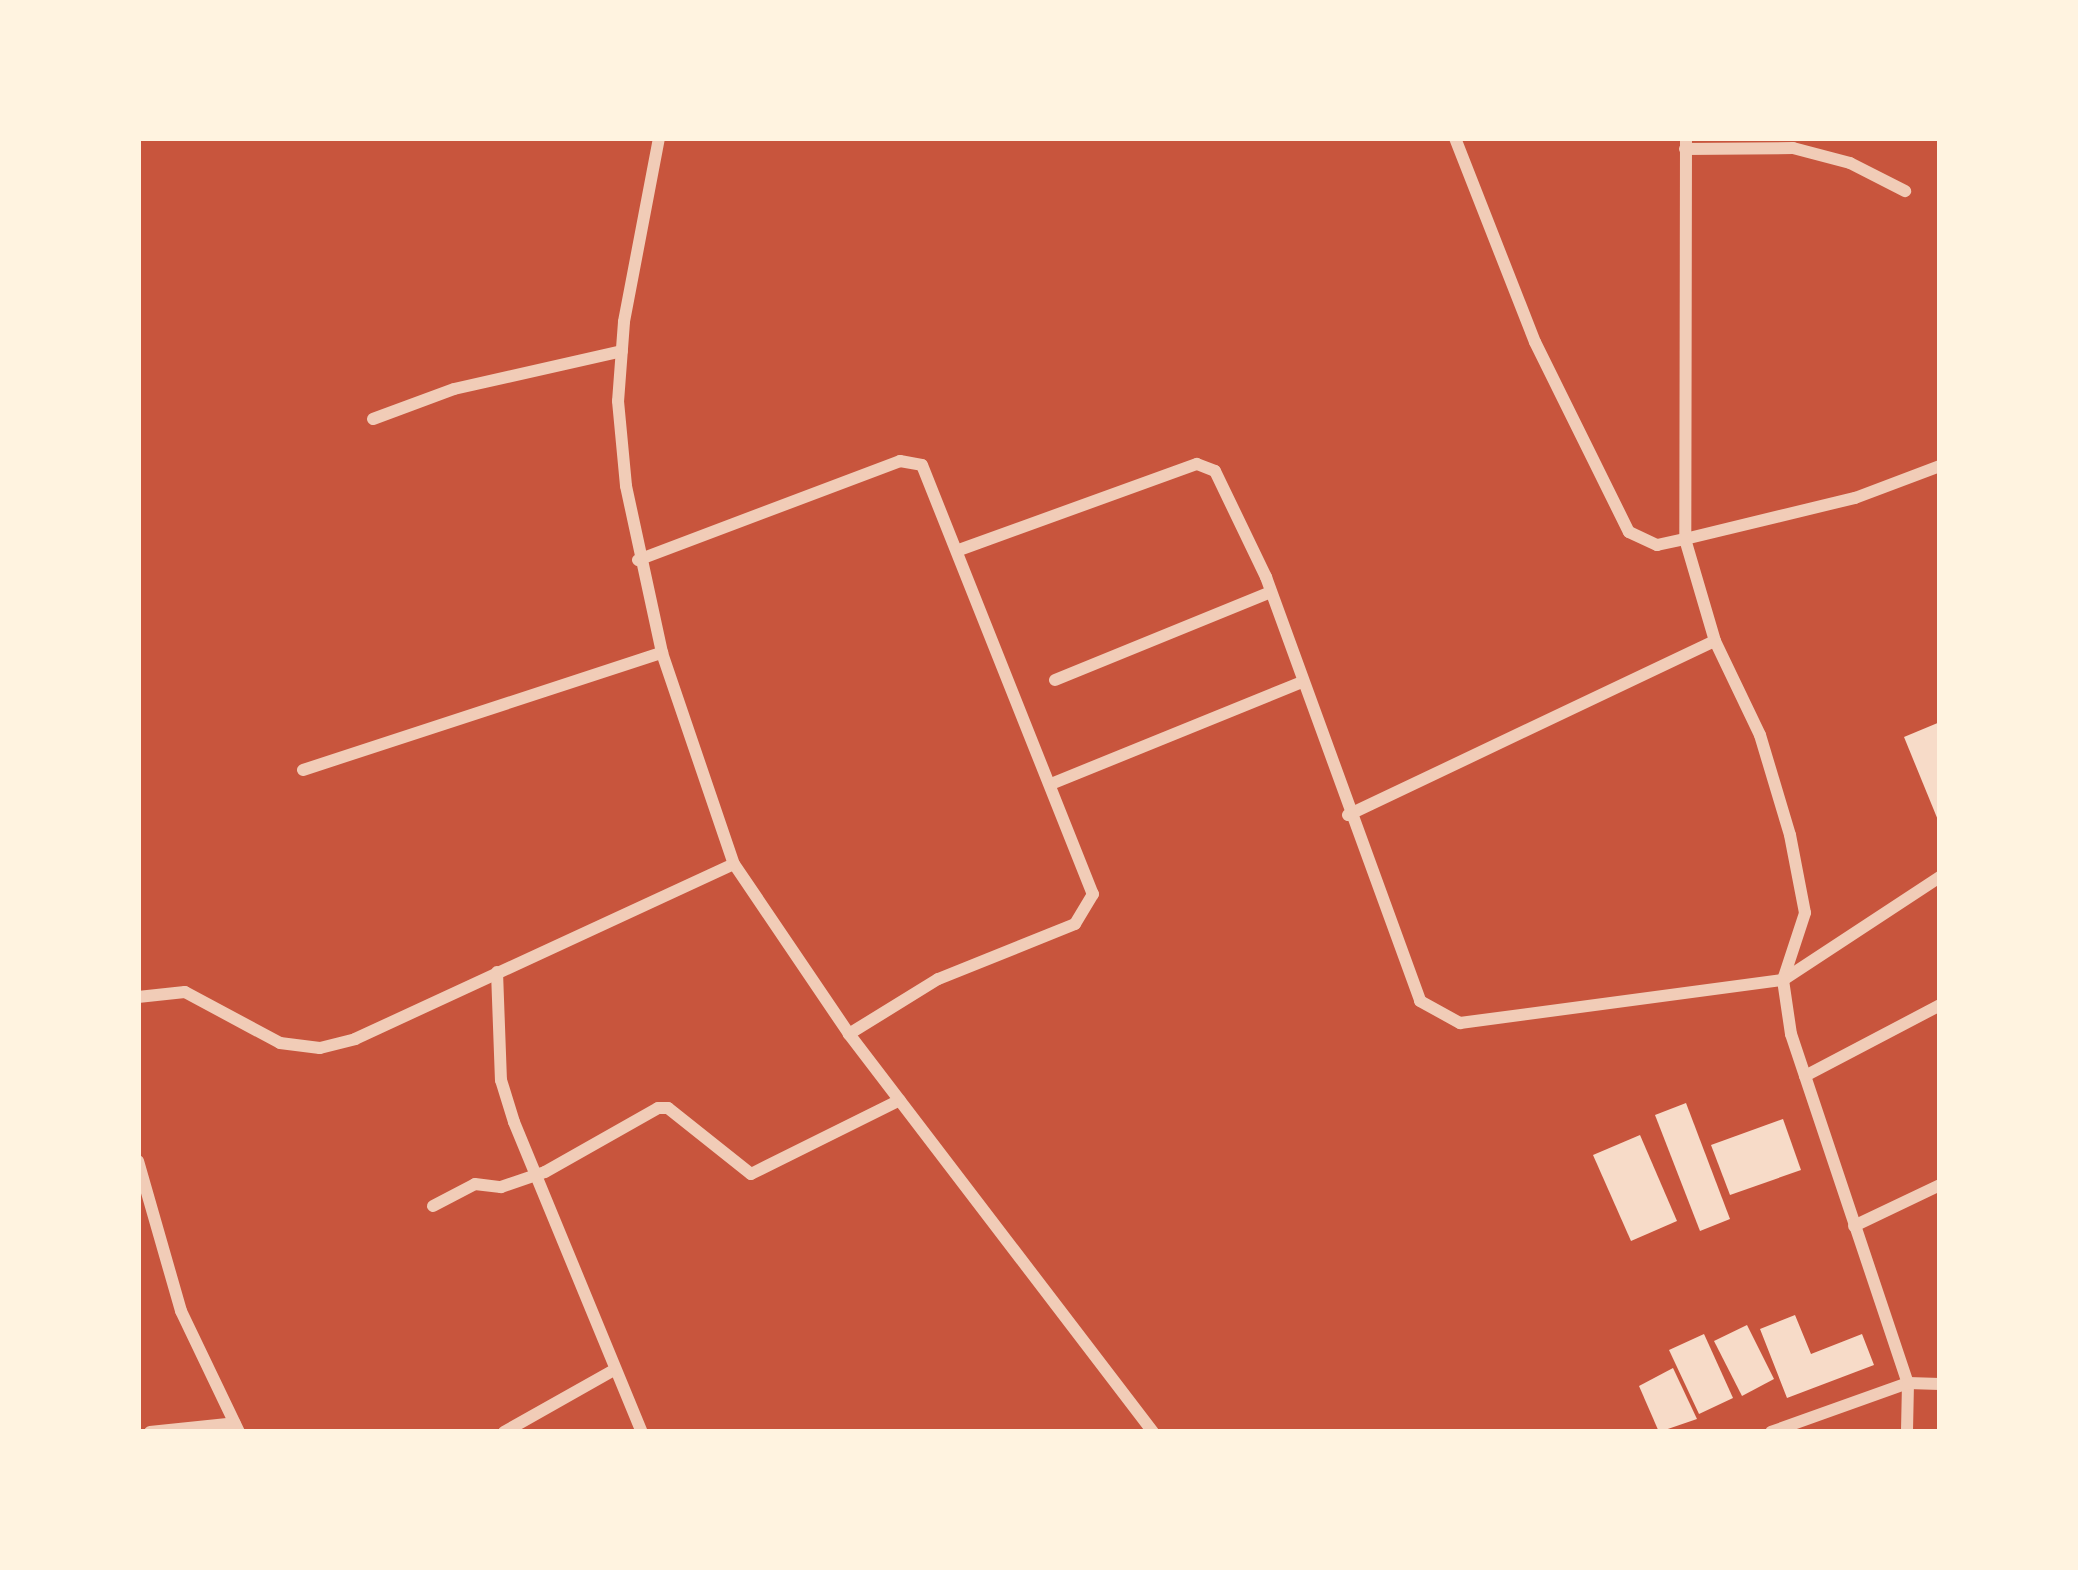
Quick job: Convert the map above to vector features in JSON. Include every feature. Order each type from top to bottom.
[{"type":"street","points":[[659,138],[622,351],[618,400],[638,560],[662,653],[734,864],[849,1034],[1153,1432]]},
{"type":"street","points":[[1456,138],[1608,502],[1629,532],[1657,544],[1685,539],[1855,498],[1940,466]]},
{"type":"street","points":[[1905,190],[1850,163],[1793,148],[1686,143],[1685,539],[1714,640],[1760,735],[1790,835],[1805,913],[1783,980],[1805,1076],[1908,1383],[1906,1432]]},
{"type":"street","points":[[374,419],[454,389],[622,351]]},
{"type":"street","points":[[638,560],[912,459],[958,550],[1093,894],[1075,924],[938,979],[849,1034]]},
{"type":"street","points":[[958,550],[1197,464],[1215,471],[1229,492],[1271,592],[1348,815],[1420,1001],[1460,1023],[1497,1024],[1783,980],[1940,877]]},
{"type":"street","points":[[1055,680],[1271,592]]},
{"type":"street","points":[[1348,815],[1714,640]]},
{"type":"street","points":[[303,770],[662,653]]},
{"type":"street","points":[[1052,784],[1302,682]]},
{"type":"street","points":[[138,997],[185,992],[280,1043],[320,1048],[734,864]]},
{"type":"street","points":[[497,972],[501,1080],[535,1176],[551,1199],[642,1432]]},
{"type":"street","points":[[1805,1076],[1940,1006]]},
{"type":"street","points":[[433,1206],[475,1184],[501,1187],[535,1176],[658,1108],[668,1108],[752,1174],[900,1100]]},
{"type":"street","points":[[138,1161],[182,1310],[237,1428],[150,1432]]},
{"type":"street","points":[[1854,1226],[1940,1185]]},
{"type":"street","points":[[504,1432],[614,1370]]},
{"type":"street","points":[[1771,1432],[1908,1383],[1940,1384]]},
{"type":"building","points":[[1940,722],[1940,825],[1904,737]]},
{"type":"building","points":[[1686,1103],[1730,1219],[1700,1231],[1655,1115]]},
{"type":"building","points":[[1783,1119],[1801,1170],[1730,1195],[1711,1145]]},
{"type":"building","points":[[1640,1135],[1677,1221],[1631,1241],[1593,1155]]},
{"type":"building","points":[[1795,1315],[1811,1354],[1862,1334],[1874,1365],[1787,1398],[1760,1329]]},
{"type":"building","points":[[1747,1325],[1774,1379],[1742,1396],[1714,1341]]},
{"type":"building","points":[[1704,1334],[1733,1398],[1699,1414],[1669,1350]]},
{"type":"building","points":[[1673,1368],[1697,1419],[1659,1432],[1639,1386]]}]
